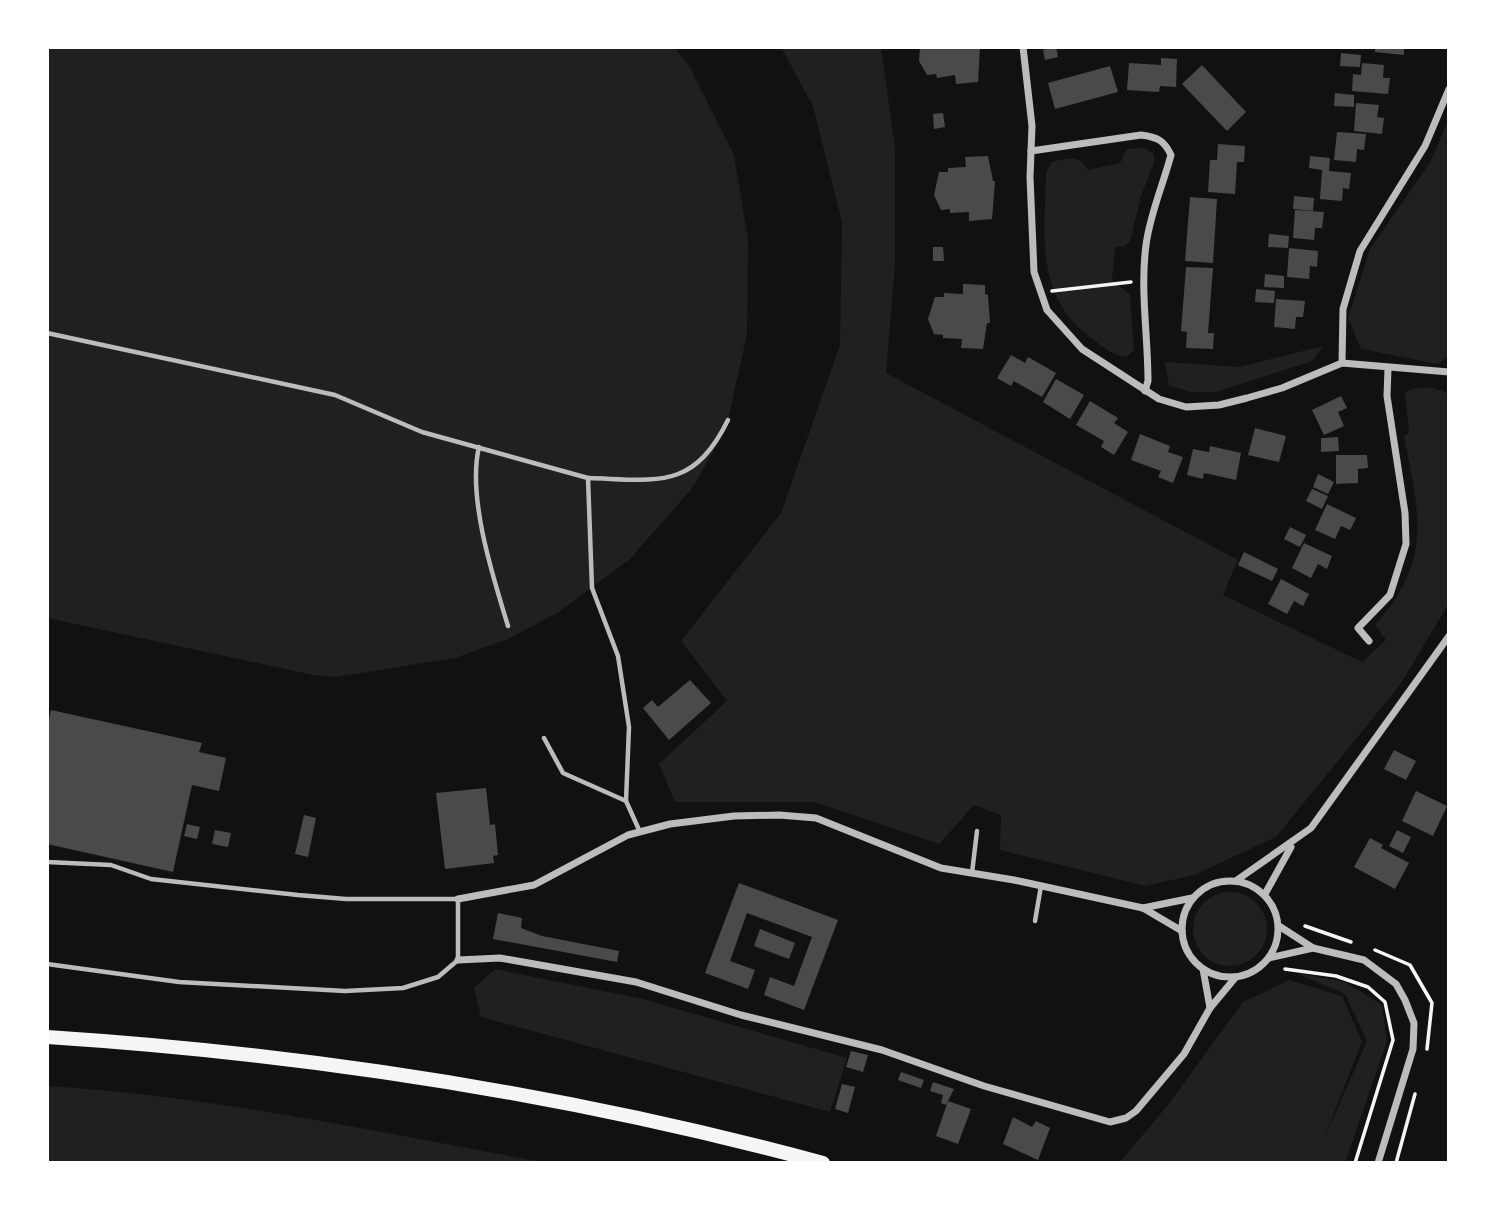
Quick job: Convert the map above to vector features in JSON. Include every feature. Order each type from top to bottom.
[{"type":"main road","points":[[47,1037],[257,1054],[388,1071],[610,1110],[823,1163]]},
{"type":"street","points":[[1023,47],[1032,126],[1032,253],[1040,293],[1047,310],[1071,340],[1145,391],[1159,399],[1186,407],[1219,405],[1282,388],[1342,363],[1388,369],[1449,372]]},
{"type":"street","points":[[1342,363],[1343,309],[1360,251],[1426,146],[1449,89]]},
{"type":"street","points":[[1031,151],[1141,135],[1157,137],[1166,144],[1171,155],[1151,219],[1144,281],[1148,350],[1145,391]]},
{"type":"street","points":[[1369,641],[1358,628],[1390,595],[1406,544],[1405,513],[1387,396],[1388,369]]},
{"type":"street","points":[[1237,880],[1293,844],[1311,828],[1449,636]]},
{"type":"street","points":[[458,899],[534,885],[562,868],[640,832],[670,824],[734,816],[816,818],[942,867],[1143,908],[1182,930]]},
{"type":"street","points":[[1265,894],[1293,844]]},
{"type":"street","points":[[458,960],[500,958],[636,982],[741,1016],[882,1050],[985,1086],[1110,1122],[1126,1118],[1136,1111],[1184,1054],[1210,1008],[1235,978],[1262,966],[1279,937],[1276,912],[1265,894],[1252,885],[1237,880],[1220,881],[1205,887],[1192,898],[1186,908],[1182,930],[1188,952],[1203,969],[1213,974],[1235,978]]},
{"type":"street","points":[[1143,908],[1192,898]]},
{"type":"street","points":[[1279,926],[1314,948],[1364,960],[1380,970],[1396,984],[1414,1023],[1413,1049],[1378,1163]]},
{"type":"street","points":[[1269,958],[1314,948]]},
{"type":"street","points":[[1203,969],[1210,1008]]},
{"type":"lane","points":[[47,333],[334,395],[422,432],[587,478],[657,480],[688,472],[715,447],[728,421]]},
{"type":"lane","points":[[479,447],[475,464],[486,552],[508,626]]},
{"type":"lane","points":[[587,478],[592,588],[618,656],[629,727],[626,801],[640,832]]},
{"type":"lane","points":[[544,738],[563,773],[626,801]]},
{"type":"lane","points":[[972,873],[977,831]]},
{"type":"lane","points":[[47,862],[111,865],[151,879],[287,894],[346,899],[458,899],[458,960],[438,977],[403,988],[345,991],[179,982],[47,964]]},
{"type":"lane","points":[[1035,920],[1041,886]]},
{"type":"path","points":[[1040,293],[1087,285],[1144,281]]},
{"type":"path","points":[[1301,925],[1352,942]]},
{"type":"path","points":[[1364,946],[1410,965],[1432,1003],[1425,1057]]},
{"type":"path","points":[[1262,966],[1336,976],[1368,987],[1384,1002],[1393,1040],[1356,1163]]},
{"type":"path","points":[[1396,1163],[1418,1083]]},
{"type":"shaded area","points":[[47,47],[673,47],[688,64],[734,155],[748,239],[747,334],[728,420],[693,487],[630,559],[559,612],[508,639],[455,658],[336,677],[313,675],[47,618]]},
{"type":"shaded area","points":[[781,47],[881,47],[895,148],[895,264],[886,373],[1238,560],[1223,595],[1362,662],[1386,640],[1375,625],[1407,579],[1414,557],[1417,513],[1404,436],[1409,433],[1405,392],[1427,388],[1449,395],[1449,603],[1400,685],[1276,837],[1194,875],[1145,886],[1000,850],[1001,815],[974,805],[939,844],[815,802],[675,802],[659,764],[727,701],[681,641],[781,513],[840,345],[842,222],[813,106]]},
{"type":"shaded area","points":[[1449,118],[1449,355],[1438,364],[1361,349],[1348,318],[1370,249],[1431,161]]},
{"type":"shaded area","points":[[1144,148],[1153,153],[1155,160],[1141,196],[1130,241],[1125,246],[1115,247],[1112,280],[1130,295],[1134,350],[1127,357],[1111,352],[1090,337],[1072,320],[1059,302],[1051,283],[1047,262],[1046,172],[1052,162],[1068,159],[1081,161],[1088,170],[1120,163],[1127,149]]},
{"type":"shaded area","points":[[1323,346],[1312,361],[1216,392],[1190,392],[1169,385],[1165,362],[1239,367]]},
{"type":"shaded area","points":[[1223,892],[1237,892],[1251,898],[1261,908],[1267,929],[1261,950],[1251,960],[1237,966],[1223,966],[1209,960],[1199,950],[1193,936],[1193,922],[1199,908],[1209,898]]},
{"type":"shaded area","points":[[495,969],[643,999],[847,1058],[830,1112],[481,1017],[474,988]]},
{"type":"shaded area","points":[[1296,973],[1345,982],[1382,1005],[1387,1041],[1345,1163],[1119,1163],[1168,1105],[1243,1002],[1289,980],[1342,996],[1362,1042],[1322,1144],[1367,1041],[1345,994]]},
{"type":"shaded area","points":[[47,1086],[236,1107],[548,1163],[47,1163]]},
{"type":"building","points":[[920,47],[980,47],[978,82],[956,84],[955,75],[937,78],[936,74],[927,75],[919,61]]},
{"type":"building","points":[[1056,47],[1058,57],[1045,60],[1043,50]]},
{"type":"building","points":[[1375,47],[1404,47],[1404,55],[1375,52]]},
{"type":"building","points":[[1341,53],[1361,55],[1360,67],[1340,66]]},
{"type":"building","points":[[1161,58],[1177,59],[1176,87],[1160,86],[1159,92],[1127,90],[1129,63],[1161,65]]},
{"type":"building","points":[[1362,63],[1384,65],[1383,78],[1390,78],[1388,94],[1352,91],[1353,74],[1361,75]]},
{"type":"building","points":[[1202,65],[1246,112],[1227,131],[1182,84]]},
{"type":"building","points":[[1110,66],[1118,92],[1055,109],[1048,83]]},
{"type":"building","points":[[1335,93],[1354,95],[1354,107],[1334,106]]},
{"type":"building","points":[[1356,103],[1379,105],[1377,117],[1384,118],[1382,134],[1354,131]]},
{"type":"building","points":[[943,113],[945,127],[934,129],[933,114]]},
{"type":"building","points":[[1337,132],[1366,134],[1364,150],[1357,149],[1356,162],[1334,160]]},
{"type":"building","points":[[1218,144],[1245,146],[1244,162],[1237,162],[1235,194],[1208,192],[1210,160],[1217,160]]},
{"type":"building","points":[[988,156],[995,181],[992,219],[969,221],[969,212],[950,213],[950,209],[941,210],[934,195],[939,172],[948,172],[948,168],[966,167],[965,157]]},
{"type":"building","points":[[1310,156],[1330,158],[1329,171],[1351,173],[1349,189],[1343,188],[1342,201],[1320,199],[1322,170],[1309,168]]},
{"type":"building","points":[[1294,196],[1314,198],[1313,211],[1293,209]]},
{"type":"building","points":[[1190,197],[1217,199],[1213,263],[1185,261]]},
{"type":"building","points":[[1295,210],[1324,212],[1322,228],[1315,228],[1314,240],[1293,238]]},
{"type":"building","points":[[1269,234],[1289,236],[1288,248],[1268,247]]},
{"type":"building","points":[[933,247],[943,247],[944,261],[933,261]]},
{"type":"building","points":[[1289,248],[1318,251],[1317,267],[1310,266],[1309,279],[1287,277]]},
{"type":"building","points":[[1186,267],[1213,268],[1208,333],[1214,333],[1213,349],[1186,348],[1187,332],[1181,331]]},
{"type":"building","points":[[1265,274],[1284,276],[1284,288],[1264,287]]},
{"type":"building","points":[[963,284],[985,285],[990,323],[987,323],[983,349],[961,348],[962,339],[943,338],[943,335],[934,334],[928,319],[935,297],[944,297],[944,293],[963,294]]},
{"type":"building","points":[[1256,289],[1275,291],[1274,303],[1255,302]]},
{"type":"building","points":[[1276,299],[1305,301],[1303,317],[1296,317],[1295,329],[1274,327]]},
{"type":"building","points":[[1011,355],[1025,363],[1028,357],[1056,373],[1042,397],[1014,381],[1011,386],[997,378]]},
{"type":"building","points":[[1056,379],[1084,395],[1070,419],[1043,402]]},
{"type":"building","points":[[1341,396],[1347,408],[1338,412],[1344,426],[1324,435],[1312,410]]},
{"type":"building","points":[[1090,401],[1118,418],[1114,423],[1128,432],[1114,455],[1101,447],[1104,441],[1076,425]]},
{"type":"building","points":[[1255,428],[1286,436],[1279,462],[1248,455]]},
{"type":"building","points":[[1140,434],[1170,446],[1168,452],[1183,457],[1173,483],[1158,477],[1161,471],[1131,460]]},
{"type":"building","points":[[1338,437],[1339,451],[1321,452],[1321,438]]},
{"type":"building","points":[[1210,446],[1241,453],[1236,480],[1204,473],[1203,479],[1187,475],[1193,449],[1209,452]]},
{"type":"building","points":[[1336,455],[1367,455],[1368,468],[1358,469],[1358,483],[1336,484]]},
{"type":"building","points":[[1318,474],[1334,482],[1328,494],[1313,487]]},
{"type":"building","points":[[1312,489],[1328,496],[1322,509],[1306,501]]},
{"type":"building","points":[[1327,504],[1356,518],[1350,530],[1341,526],[1335,539],[1315,530]]},
{"type":"building","points":[[1290,527],[1306,535],[1300,547],[1284,539]]},
{"type":"building","points":[[1304,543],[1332,556],[1327,569],[1318,564],[1311,578],[1292,568]]},
{"type":"building","points":[[1244,552],[1278,569],[1272,581],[1238,565]]},
{"type":"building","points":[[1281,579],[1309,594],[1303,606],[1294,601],[1287,614],[1268,604]]},
{"type":"building","points":[[690,680],[711,703],[669,740],[643,708],[652,700],[658,707]]},
{"type":"building","points":[[51,710],[202,743],[199,752],[226,758],[219,791],[192,785],[173,872],[47,844],[47,728]]},
{"type":"building","points":[[1394,750],[1416,761],[1406,780],[1384,769]]},
{"type":"building","points":[[486,788],[490,825],[495,824],[498,855],[493,856],[494,863],[445,869],[436,793]]},
{"type":"building","points":[[1416,791],[1447,806],[1433,836],[1402,821]]},
{"type":"building","points":[[304,815],[316,818],[308,857],[295,854]]},
{"type":"building","points":[[187,824],[200,827],[197,839],[184,836]]},
{"type":"building","points":[[215,830],[231,833],[228,847],[212,844]]},
{"type":"building","points":[[1397,830],[1411,837],[1403,853],[1389,846]]},
{"type":"building","points":[[1370,838],[1383,845],[1381,848],[1409,863],[1395,889],[1354,867]]},
{"type":"building","points":[[739,883],[838,920],[804,1010],[764,995],[770,977],[794,986],[812,937],[747,913],[730,961],[755,970],[748,989],[705,973]]},
{"type":"building","points":[[498,913],[522,918],[521,928],[542,936],[619,951],[617,962],[493,939]]},
{"type":"building","points":[[760,929],[795,943],[789,959],[754,946]]},
{"type":"building","points":[[851,1051],[868,1055],[863,1072],[846,1067]]},
{"type":"building","points":[[901,1072],[924,1080],[921,1088],[898,1080]]},
{"type":"building","points":[[933,1082],[954,1089],[946,1105],[941,1103],[943,1095],[930,1091]]},
{"type":"building","points":[[842,1084],[855,1087],[848,1113],[835,1109]]},
{"type":"building","points":[[948,1101],[971,1109],[958,1144],[936,1136]]},
{"type":"building","points":[[1013,1117],[1032,1127],[1036,1121],[1050,1128],[1038,1160],[1003,1144]]}]
